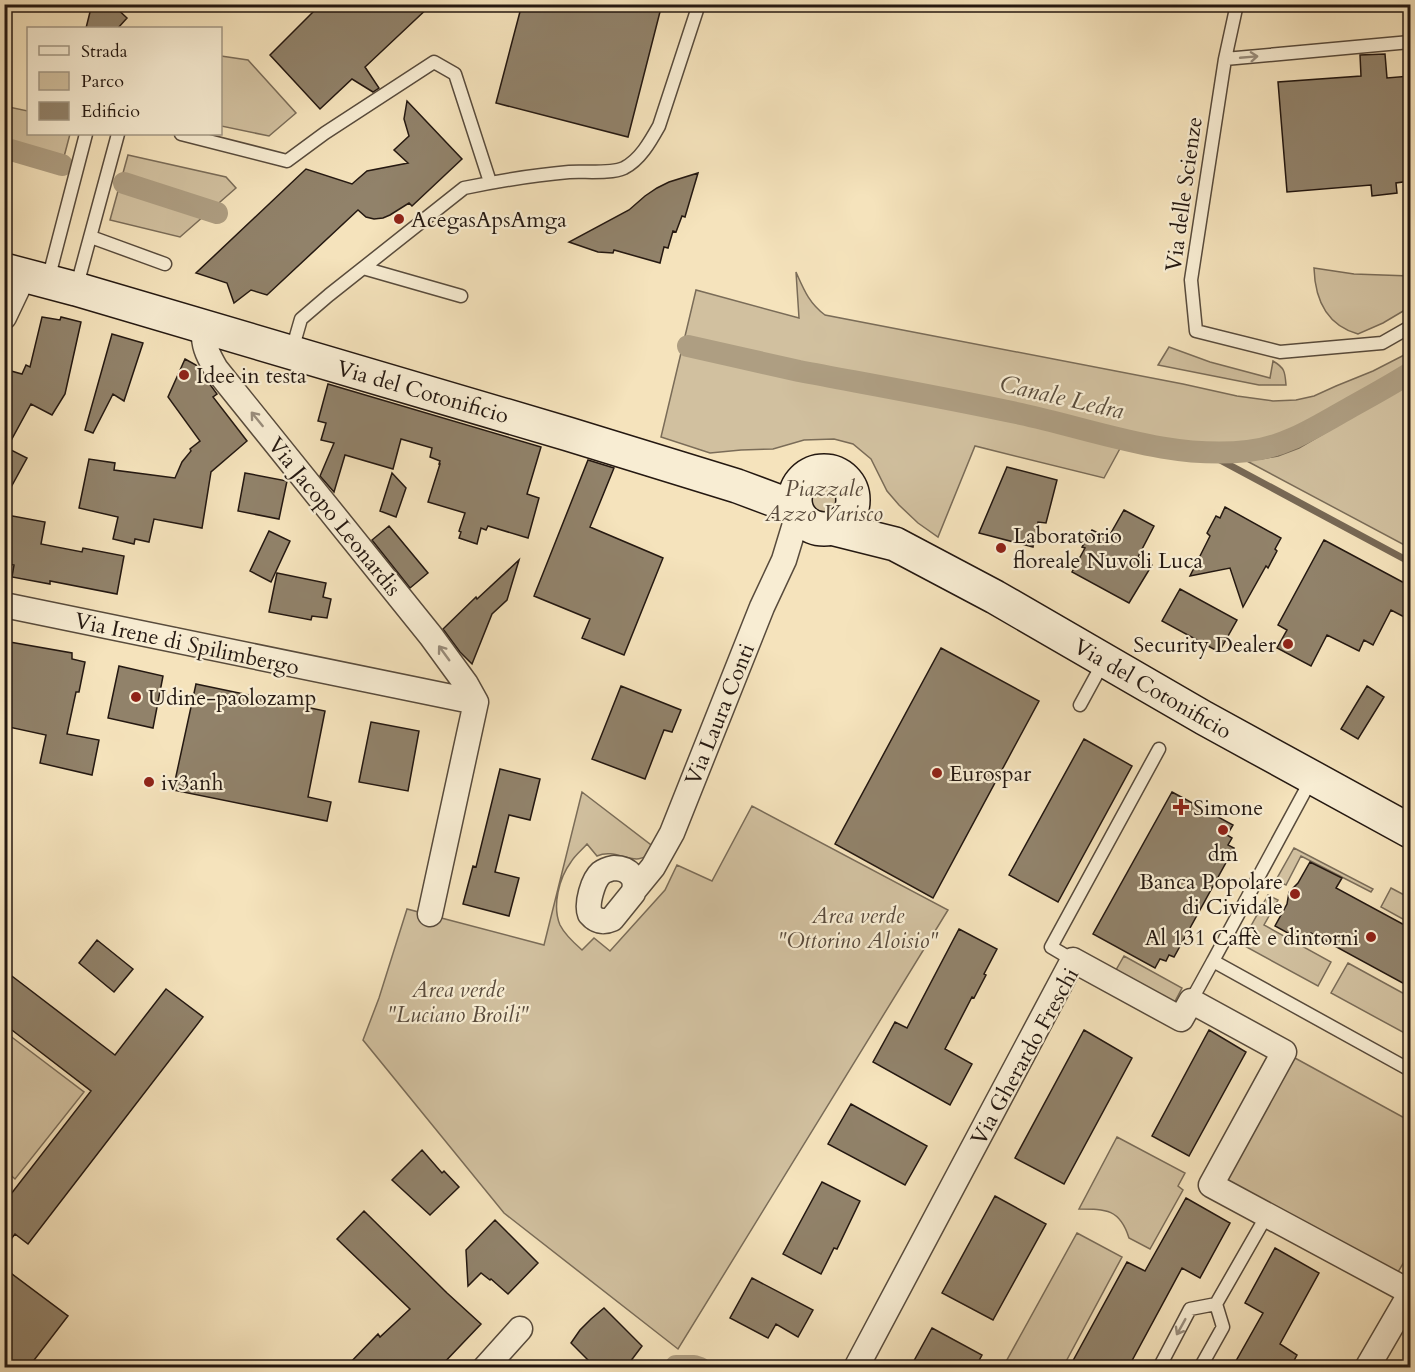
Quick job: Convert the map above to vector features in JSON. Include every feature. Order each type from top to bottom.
[{"type":"main road","name":"Via del Cotonificio","points":[[38,279],[291,352],[737,486],[809,519],[895,544],[994,597],[1204,718],[1410,831]]},
{"type":"main road","points":[[823,471],[839,475],[850,488],[853,496],[853,504],[846,520],[839,525],[809,519],[795,493],[807,476],[823,471]]},
{"type":"main road","name":"Via del Cotonificio","points":[[737,486],[807,476]]},
{"type":"main road","name":"Via del Cotonificio","points":[[853,496],[895,544]]},
{"type":"street","points":[[4,317],[38,279]]},
{"type":"street","name":"Via Jacopo Leonardis","points":[[203,327],[204,346],[216,369],[431,636],[466,684],[476,702]]},
{"type":"street","name":"Via Laura Conti","points":[[631,880],[653,867],[672,833],[762,607],[784,560],[809,519]]},
{"type":"street","name":"Via Irene di Spilimbergo","points":[[4,605],[476,702]]},
{"type":"street","points":[[430,915],[476,702]]},
{"type":"street","name":"Via Gherardo Freschi","points":[[856,1368],[1073,960],[1181,1020],[1191,1001]]},
{"type":"street","points":[[1191,1001],[1284,1052],[1211,1185],[1410,1293],[1367,1368]]},
{"type":"street","points":[[485,1368],[520,1329]]},
{"type":"lane","points":[[291,352],[301,319],[464,188],[490,182],[571,172],[623,169],[638,157],[649,144],[659,126],[699,4]]},
{"type":"lane","name":"Via delle Scienze","points":[[1237,4],[1225,59],[1191,280],[1196,331],[1280,352],[1382,343],[1410,327]]},
{"type":"lane","points":[[1225,59],[1410,42]]},
{"type":"lane","points":[[185,135],[287,161],[325,133],[434,62],[455,74],[490,182]]},
{"type":"lane","points":[[38,279],[86,135]]},
{"type":"lane","points":[[38,279],[91,237],[118,135]]},
{"type":"lane","points":[[91,237],[165,264]]},
{"type":"lane","points":[[363,268],[461,296]]},
{"type":"lane","points":[[1080,705],[1105,660]]},
{"type":"lane","points":[[1073,960],[1051,947],[1159,749]]},
{"type":"lane","points":[[1191,1001],[1312,777]]},
{"type":"lane","points":[[1213,961],[1410,1070]]},
{"type":"lane","points":[[1159,1368],[1190,1310],[1215,1304],[1267,1215]]},
{"type":"lane","points":[[1200,1368],[1223,1327],[1215,1304]]},
{"type":"green space","points":[[222,56],[248,60],[296,113],[269,136],[222,126]]},
{"type":"green space","points":[[4,106],[27,111],[27,135],[70,135],[60,172],[5,159]]},
{"type":"green space","points":[[128,155],[226,177],[236,188],[180,237],[110,220]]},
{"type":"green space","points":[[1314,268],[1354,274],[1410,276],[1410,307],[1358,334],[1347,330],[1330,318],[1324,310],[1317,291]]},
{"type":"green space","points":[[796,272],[811,301],[825,315],[1237,396],[1273,401],[1296,400],[1314,396],[1373,371],[1410,352],[1410,366],[1307,426],[1269,441],[1240,445],[1201,446],[1175,443],[1129,432],[1104,478],[975,446],[938,537],[918,523],[899,505],[887,491],[871,459],[853,444],[834,439],[804,440],[773,449],[710,453],[661,437],[696,290],[799,318]]},
{"type":"green space","points":[[1169,347],[1210,362],[1270,378],[1273,361],[1284,371],[1286,385],[1259,385],[1158,365]]},
{"type":"green space","points":[[1410,383],[1410,548],[1245,460],[1278,456],[1299,448]]},
{"type":"green space","name":"Piazzale Azzo Varisco","points":[[823,471],[833,473],[846,482],[852,495],[852,503],[846,520],[822,530],[807,524],[795,493],[806,478]]},
{"type":"green space","points":[[582,792],[655,848],[648,855],[634,859],[613,854],[597,856],[587,844],[573,859],[560,884],[557,909],[562,929],[582,950],[594,938],[610,951],[665,890],[677,865],[712,881],[752,806],[948,910],[678,1349],[504,1213],[363,1040],[407,909],[544,945]]},
{"type":"green space","points":[[1294,848],[1373,889],[1371,892],[1301,856],[1286,885],[1276,880]]},
{"type":"green space","points":[[1391,888],[1410,898],[1410,923],[1381,907]]},
{"type":"green space","points":[[1268,895],[1278,900],[1264,925],[1331,962],[1318,986],[1241,944]]},
{"type":"green space","points":[[1124,956],[1182,988],[1171,1009],[1112,977]]},
{"type":"green space","points":[[1348,963],[1410,997],[1410,1036],[1331,993]]},
{"type":"green space","points":[[5,1032],[84,1092],[15,1179],[5,1170]]},
{"type":"green space","points":[[1284,1052],[1410,1121],[1410,1252],[1392,1282],[1211,1185]]},
{"type":"green space","points":[[1117,1137],[1185,1173],[1178,1186],[1183,1190],[1150,1249],[1129,1238],[1121,1221],[1111,1213],[1097,1209],[1079,1209]]},
{"type":"green space","points":[[1077,1233],[1122,1257],[1063,1367],[1003,1367]]},
{"type":"building","points":[[92,4],[112,4],[127,18],[119,27],[86,27]]},
{"type":"building","points":[[321,4],[432,4],[365,67],[379,88],[373,92],[352,79],[320,109],[270,55]]},
{"type":"building","points":[[522,4],[662,4],[628,137],[496,103]]},
{"type":"building","points":[[1385,54],[1387,78],[1410,76],[1410,181],[1396,183],[1397,193],[1372,196],[1371,185],[1287,192],[1278,82],[1361,76],[1360,55]]},
{"type":"building","name":"AcegasApsAmga","points":[[407,101],[462,159],[412,206],[409,203],[390,215],[374,219],[366,217],[358,210],[267,295],[251,290],[234,303],[227,283],[196,273],[306,169],[352,184],[367,171],[408,163],[394,150],[409,136],[404,119]]},
{"type":"building","points":[[698,173],[685,217],[682,216],[676,232],[673,231],[668,248],[664,247],[660,263],[614,250],[613,253],[598,252],[569,242],[629,210],[657,188]]},
{"type":"building","points":[[42,317],[60,320],[61,317],[81,322],[65,394],[52,415],[31,404],[7,448],[27,458],[4,500],[4,369],[22,374],[26,365],[30,367]]},
{"type":"building","points":[[112,334],[143,343],[124,401],[113,394],[93,433],[85,430]]},
{"type":"building","points":[[185,359],[196,365],[217,394],[213,397],[247,441],[211,472],[202,528],[154,519],[149,542],[135,539],[134,544],[113,539],[118,517],[79,508],[89,459],[115,463],[114,470],[175,478],[182,462],[191,451],[190,449],[200,441],[168,397]]},
{"type":"building","points":[[328,384],[541,447],[527,494],[539,498],[528,538],[488,526],[486,530],[481,528],[477,544],[459,538],[465,513],[428,502],[440,461],[430,457],[432,448],[401,439],[393,469],[345,455],[334,492],[320,476],[334,443],[321,440],[326,423],[318,421]]},
{"type":"building","points":[[588,460],[614,468],[590,527],[663,558],[624,655],[582,638],[590,619],[534,596]]},
{"type":"building","points":[[1007,467],[1057,480],[1046,523],[1038,522],[1033,547],[979,533]]},
{"type":"building","points":[[245,473],[287,481],[279,519],[238,511]]},
{"type":"building","points":[[392,473],[406,488],[396,517],[380,511]]},
{"type":"building","points":[[1225,507],[1281,538],[1268,568],[1266,566],[1243,607],[1230,568],[1190,576],[1210,536],[1207,533],[1216,516],[1220,518]]},
{"type":"building","points":[[1124,510],[1154,526],[1138,557],[1152,565],[1129,603],[1072,572],[1092,530],[1108,538]]},
{"type":"building","points":[[7,515],[45,522],[41,544],[82,552],[83,548],[124,556],[117,594],[50,581],[50,584],[12,577],[14,565],[9,564],[9,558],[4,557],[4,526]]},
{"type":"building","points":[[389,526],[428,573],[410,588],[372,540]]},
{"type":"building","points":[[269,531],[290,541],[271,582],[250,571]]},
{"type":"building","points":[[1324,540],[1410,586],[1410,620],[1391,610],[1373,645],[1364,640],[1359,651],[1327,635],[1311,666],[1277,648],[1287,630],[1278,625]]},
{"type":"building","points":[[519,560],[507,600],[492,614],[472,664],[443,629]]},
{"type":"building","points":[[277,573],[326,583],[323,597],[331,599],[327,618],[312,616],[311,620],[269,612]]},
{"type":"building","points":[[1180,589],[1237,620],[1219,652],[1162,621]]},
{"type":"building","points":[[4,641],[72,653],[72,659],[85,662],[67,734],[99,740],[92,775],[40,763],[46,735],[4,726]]},
{"type":"building","name":"Eurospar","points":[[941,648],[1039,701],[933,898],[835,844]]},
{"type":"building","name":"Udine-paolozamp","points":[[119,666],[163,676],[153,728],[108,718]]},
{"type":"building","points":[[196,684],[325,711],[308,797],[331,802],[327,821],[173,790]]},
{"type":"building","points":[[621,686],[681,710],[672,732],[664,730],[645,779],[592,759]]},
{"type":"building","points":[[1367,686],[1384,697],[1358,739],[1341,729]]},
{"type":"building","points":[[371,722],[419,731],[408,791],[359,782]]},
{"type":"building","points":[[1084,739],[1132,766],[1058,902],[1009,875]]},
{"type":"building","points":[[500,769],[540,779],[530,820],[509,815],[495,872],[519,878],[509,916],[463,904],[473,866],[476,867]]},
{"type":"building","points":[[1172,792],[1233,825],[1227,835],[1232,838],[1228,845],[1234,848],[1174,957],[1169,955],[1166,961],[1160,959],[1155,968],[1093,934]]},
{"type":"building","points":[[1310,862],[1342,878],[1336,888],[1410,928],[1410,987],[1311,933],[1306,943],[1275,926],[1287,904],[1289,892],[1298,883]]},
{"type":"building","points":[[959,929],[997,949],[984,974],[986,975],[945,1049],[972,1064],[950,1105],[873,1062],[895,1022],[907,1028]]},
{"type":"building","points":[[97,940],[133,969],[114,992],[79,963]]},
{"type":"building","points":[[4,970],[115,1055],[166,989],[203,1017],[28,1244],[15,1234],[4,1248],[4,1203],[91,1091],[4,1024]]},
{"type":"building","points":[[1084,1030],[1132,1058],[1064,1184],[1015,1158]]},
{"type":"building","points":[[1209,1030],[1246,1052],[1189,1156],[1152,1136]]},
{"type":"building","points":[[851,1104],[927,1146],[905,1185],[828,1144]]},
{"type":"building","points":[[422,1150],[442,1173],[444,1171],[459,1187],[430,1215],[392,1180]]},
{"type":"building","points":[[822,1182],[860,1201],[837,1249],[834,1248],[821,1274],[783,1254]]},
{"type":"building","points":[[995,1196],[1046,1224],[993,1320],[942,1293]]},
{"type":"building","points":[[1186,1198],[1230,1223],[1200,1278],[1182,1268],[1128,1368],[1069,1368],[1127,1262],[1145,1271]]},
{"type":"building","points":[[364,1211],[481,1324],[439,1368],[345,1368],[378,1334],[380,1337],[410,1309],[337,1239]]},
{"type":"building","points":[[495,1220],[538,1263],[508,1294],[481,1273],[468,1286],[466,1250]]},
{"type":"building","points":[[1275,1248],[1319,1273],[1280,1344],[1297,1355],[1290,1368],[1232,1368],[1263,1313],[1245,1303]]},
{"type":"building","points":[[4,1268],[68,1316],[28,1368],[4,1368]]},
{"type":"building","points":[[752,1278],[813,1310],[798,1337],[776,1324],[768,1338],[730,1318]]},
{"type":"building","points":[[604,1308],[642,1346],[625,1368],[596,1368],[571,1343],[580,1330]]},
{"type":"building","points":[[932,1328],[982,1355],[975,1368],[910,1368]]},
{"type":"waterway","name":"Canale Ledra","points":[[4,148],[62,165]]},
{"type":"waterway","name":"Canale Ledra","points":[[124,183],[217,213]]},
{"type":"waterway","name":"Canale Ledra","points":[[688,346],[799,371],[1021,414],[1133,442],[1219,453],[1262,449],[1289,440],[1410,373]]},
{"type":"waterway","points":[[1207,453],[1410,562]]},
{"type":"waterway","points":[[674,1368],[676,1366],[700,1368]]},
{"type":"place","name":"AcegasApsAmga","points":[[399,219]]},
{"type":"place","name":"Idee in testa","points":[[184,375]]},
{"type":"place","name":"Laboratorio floreale Nuvoli Luca","points":[[1001,548]]},
{"type":"place","name":"Security Dealer","points":[[1288,644]]},
{"type":"place","name":"Udine-paolozamp","points":[[136,697]]},
{"type":"place","name":"Eurospar","points":[[937,773]]},
{"type":"place","name":"iv3anh","points":[[149,782]]},
{"type":"place","name":"Simone","points":[[1181,807]]},
{"type":"place","name":"dm","points":[[1223,830]]},
{"type":"place","name":"Banca Popolare di Cividale","points":[[1295,894]]},
{"type":"place","name":"Al 131 Caffè e dintorni","points":[[1371,937]]},
{"type":"park label","name":"Area verde \"Ottorino Aloisio\"","points":[[858,928]]},
{"type":"park label","name":"Area verde \"Luciano Broili\"","points":[[458,1002]]}]
